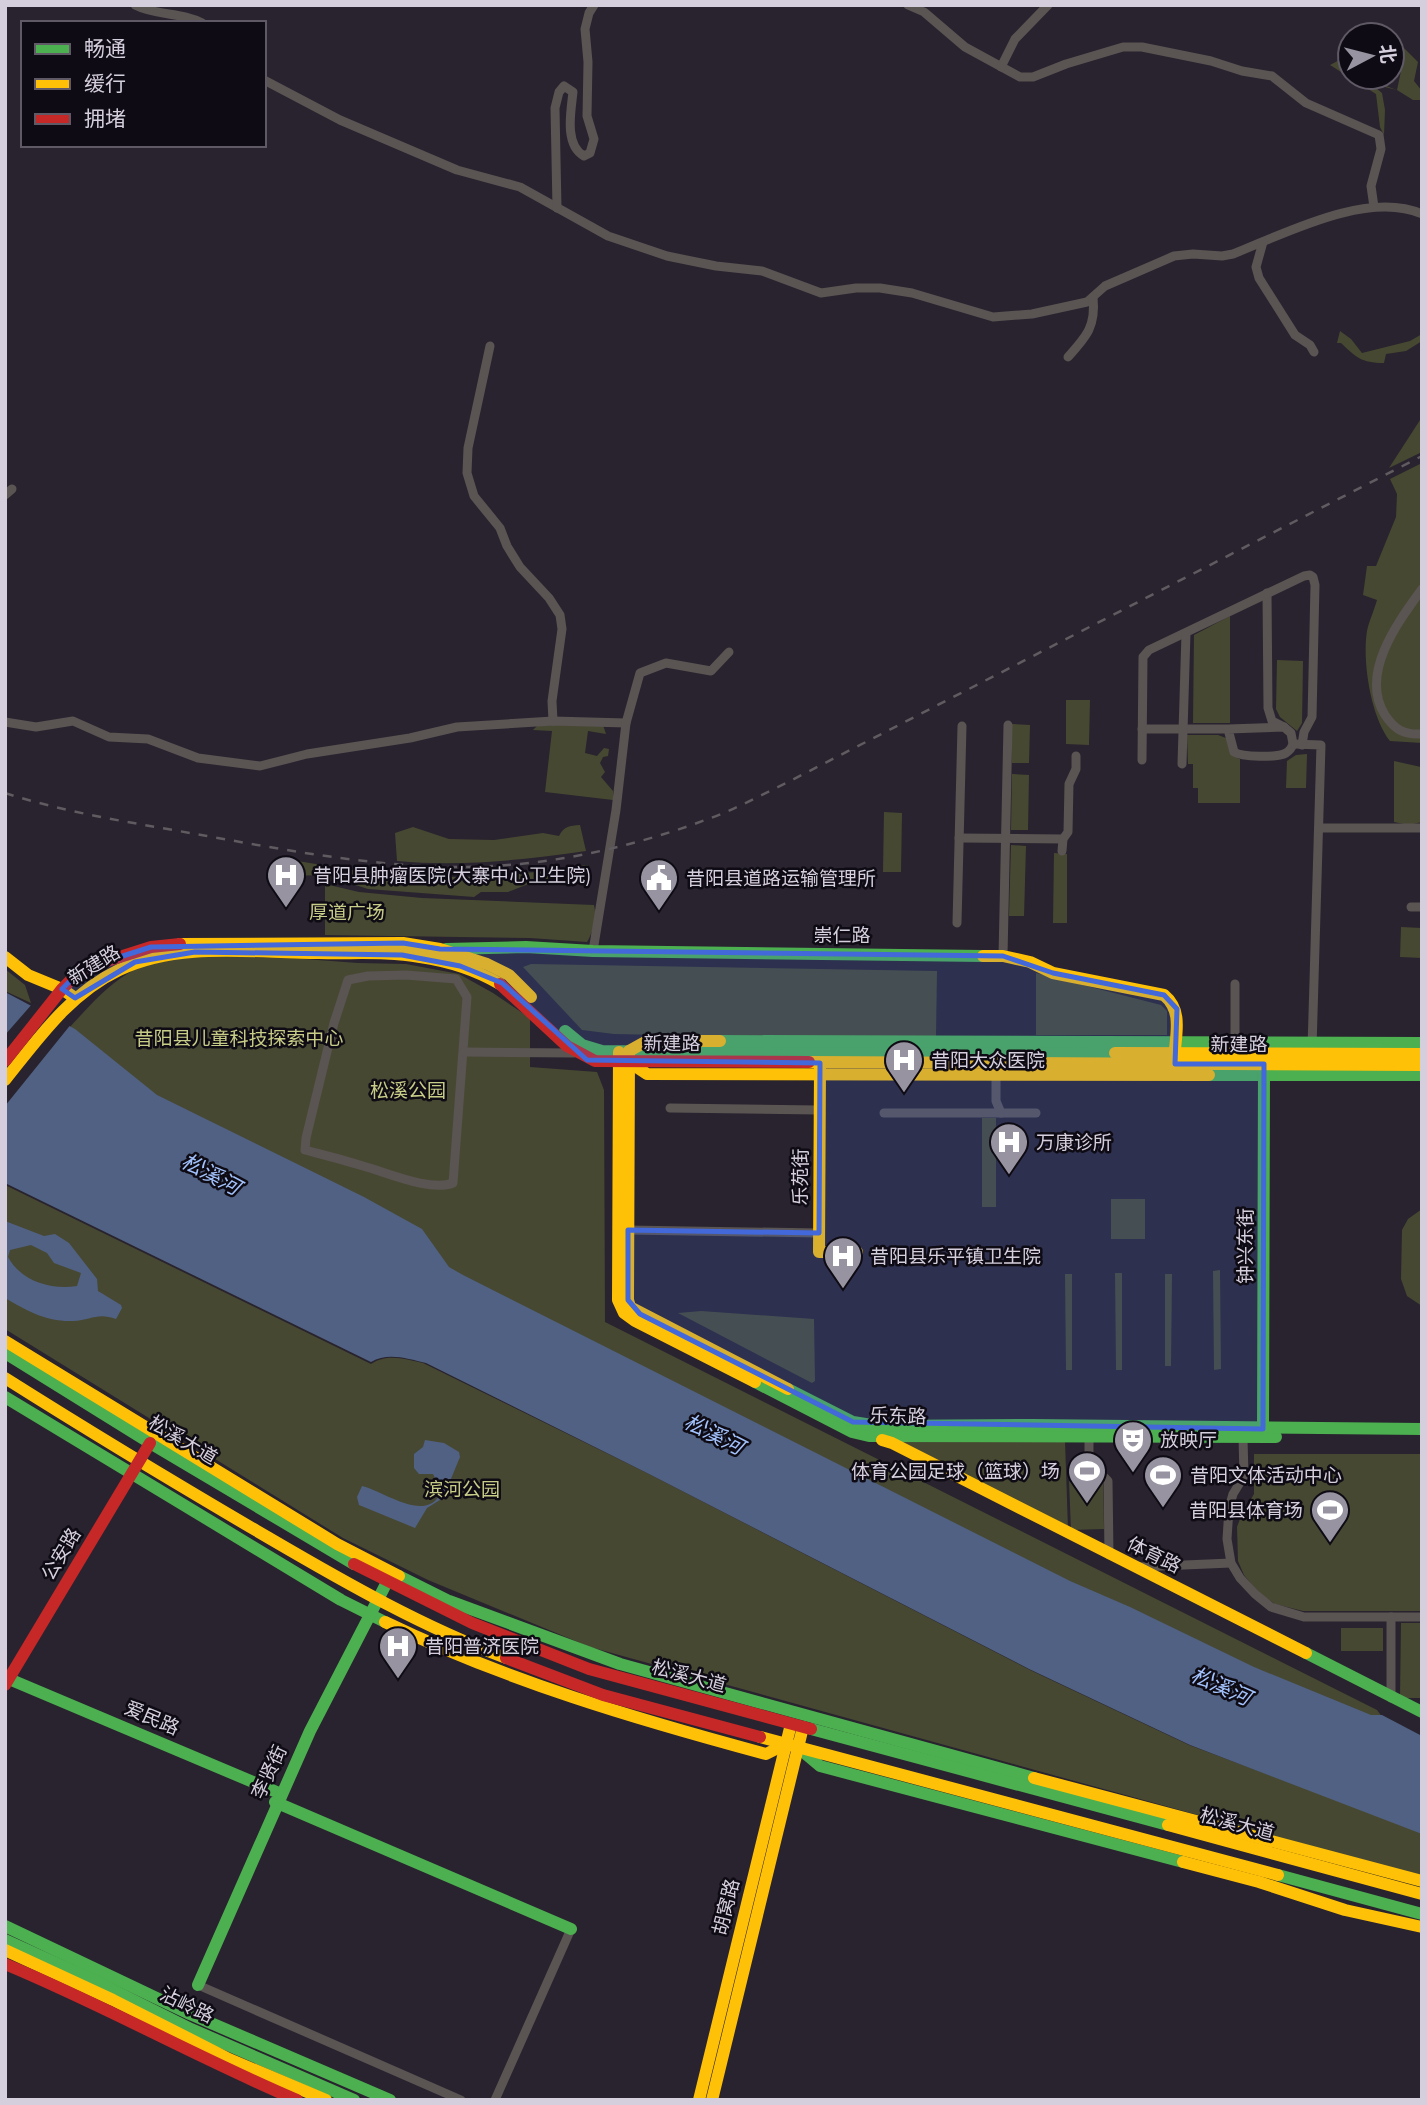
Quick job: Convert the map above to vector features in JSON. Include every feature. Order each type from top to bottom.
[{"type":"main road","name":"新建路","points":[[5,1080],[54,1009],[62,989],[82,969],[150,947],[192,943],[403,943],[440,949],[487,964],[509,975],[575,1041],[594,1051],[624,1057],[820,1068],[996,1068],[1239,1048],[1315,1048],[1422,1054]]},
{"type":"main road","name":"崇仁路","points":[[440,949],[526,947],[593,951],[1003,956],[1030,962],[1053,973],[1164,995],[1177,1009],[1175,1053]]},
{"type":"main road","name":"新建路","points":[[5,1061],[54,1009],[115,971],[152,957],[195,952],[402,954],[460,966],[502,983],[575,1053],[595,1061],[624,1057],[804,1054],[1175,1053],[1264,1069],[1422,1065]]},
{"type":"main road","points":[[5,957],[28,975],[62,989],[75,998]]},
{"type":"main road","points":[[1315,1048],[1422,1043]]},
{"type":"main road","name":"乐东路","points":[[624,1057],[630,1307],[853,1422],[878,1426],[1422,1429]]},
{"type":"main road","name":"乐东路","points":[[624,1057],[618,1300],[624,1313],[852,1432],[869,1436],[1422,1436]]},
{"type":"main road","name":"乐苑街","points":[[820,1068],[819,1252],[857,1252]]},
{"type":"main road","points":[[996,1068],[1264,1069],[1422,1075]]},
{"type":"main road","name":"钟兴东街","points":[[1263,1429],[1264,1069]]},
{"type":"main road","points":[[5,1341],[337,1544],[449,1601],[620,1664],[1020,1780],[1422,1881]]},
{"type":"main road","name":"松溪大道","points":[[5,1353],[344,1559],[472,1623],[589,1669],[797,1725],[1020,1780],[1422,1894]]},
{"type":"main road","name":"松溪大道","points":[[5,1378],[138,1462],[377,1600],[458,1640],[603,1695],[1422,1914]]},
{"type":"main road","points":[[5,1396],[341,1600],[488,1667],[547,1690],[653,1724],[766,1754],[792,1745],[820,1766],[1259,1882],[1346,1910],[1422,1927]]},
{"type":"main road","name":"体育路","points":[[869,1436],[892,1443],[1422,1712]]},
{"type":"main road","name":"公安路","points":[[7,1682],[150,1443]]},
{"type":"main road","name":"李贤街","points":[[198,1985],[277,1798],[368,1613],[387,1582]]},
{"type":"main road","name":"爱民路","points":[[7,1682],[571,1929]]},
{"type":"main road","name":"胡窝路","points":[[699,2100],[797,1725]]},
{"type":"main road","name":"胡窝路","points":[[712,2100],[792,1745]]},
{"type":"main road","points":[[5,1926],[190,2014],[390,2100]]},
{"type":"main road","name":"沾岭路","points":[[5,1940],[191,2029],[354,2100]]},
{"type":"main road","name":"沾岭路","points":[[5,1950],[113,2000],[229,2059],[326,2100]]},
{"type":"main road","points":[[5,1964],[297,2100]]},
{"type":"street","points":[[135,5],[198,21]]},
{"type":"street","points":[[557,208],[554,119],[559,92],[564,86],[573,92],[570,116],[572,138],[578,153],[584,156],[590,153],[594,139],[587,116],[588,62],[585,29],[594,5]]},
{"type":"street","points":[[908,5],[924,12],[965,47],[1020,78],[1033,77],[1123,47],[1142,47],[1272,76],[1306,103],[1379,135],[1381,149],[1371,186],[1374,207]]},
{"type":"street","points":[[1001,67],[1015,39],[1048,5]]},
{"type":"street","points":[[266,81],[362,130],[457,170],[520,187],[608,236],[667,256],[716,266],[762,271],[821,293],[856,288],[880,288],[912,293],[993,317],[1032,314],[1087,302],[1105,286],[1174,256],[1222,256],[1263,242],[1305,223],[1374,207],[1410,208],[1422,214]]},
{"type":"street","points":[[1263,242],[1256,268],[1259,278],[1295,335],[1310,345],[1314,352]]},
{"type":"street","points":[[1068,358],[1088,332],[1095,316],[1093,297]]},
{"type":"street","points":[[490,346],[468,448],[467,473],[474,496],[500,528],[520,567],[560,615],[562,629],[552,702],[553,721]]},
{"type":"street","points":[[1142,760],[1143,657],[1149,650],[1310,575],[1313,577],[1312,717],[1298,744],[1280,755],[1238,755],[1232,748],[1228,729]]},
{"type":"street","points":[[1422,589],[1396,628],[1377,669],[1376,684],[1382,710],[1392,725],[1402,733],[1422,734]]},
{"type":"street","points":[[1268,593],[1268,708],[1272,721],[1291,733],[1298,744]]},
{"type":"street","points":[[1182,764],[1186,632]]},
{"type":"street","points":[[593,951],[616,810],[626,723],[640,673],[666,663],[711,671],[729,652]]},
{"type":"street","points":[[5,722],[36,727],[72,721],[109,737],[148,739],[198,758],[260,766],[307,754],[410,738],[457,727],[553,721],[626,723]]},
{"type":"street","points":[[1003,956],[1008,725]]},
{"type":"street","points":[[957,923],[961,726]]},
{"type":"street","points":[[1142,729],[1284,727]]},
{"type":"street","points":[[1298,744],[1321,745],[1315,1048]]},
{"type":"street","points":[[1062,851],[1062,839],[1068,832],[1069,784],[1076,769],[1076,756]]},
{"type":"street","points":[[1320,828],[1422,828]]},
{"type":"street","points":[[959,838],[1062,839]]},
{"type":"street","points":[[1411,907],[1422,907]]},
{"type":"street","points":[[406,975],[456,979],[467,997],[464,1052],[453,1183],[425,1183],[305,1150],[334,1023],[348,980],[368,976],[406,975]]},
{"type":"street","points":[[1235,984],[1235,1039],[1239,1048]]},
{"type":"street","points":[[464,1052],[575,1053]]},
{"type":"street","points":[[996,1068],[996,1101],[1001,1113]]},
{"type":"street","points":[[670,1108],[819,1110]]},
{"type":"street","points":[[884,1113],[1036,1113]]},
{"type":"street","points":[[628,1230],[819,1233]]},
{"type":"street","points":[[1089,1437],[1089,1462],[1108,1481],[1109,1555]]},
{"type":"street","points":[[1243,1438],[1244,1476],[1233,1494],[1227,1523],[1231,1563],[1240,1578],[1271,1607],[1304,1617],[1422,1617]]},
{"type":"street","points":[[1136,1567],[1231,1563]]},
{"type":"street","points":[[1391,1617],[1391,1698]]},
{"type":"street","points":[[495,2100],[571,1929]]},
{"type":"street","points":[[198,1985],[461,2100]]},
{"type":"highlighted area","points":[[403,943],[440,949],[1003,956],[1053,973],[1164,995],[1177,1009],[1175,1064],[1264,1064],[1263,1429],[853,1422],[640,1314],[628,1300],[628,1230],[819,1233],[820,1063],[587,1060],[502,983],[460,966],[402,955],[195,952],[135,962],[75,998],[62,989],[82,969],[151,947]]},
{"type":"green space","points":[[1406,50],[1418,62],[1414,81],[1422,91],[1422,100],[1413,100],[1399,91],[1406,91]]},
{"type":"green space","points":[[1371,91],[1382,93],[1385,110],[1384,135],[1380,127],[1376,94]]},
{"type":"green space","points":[[1340,331],[1351,339],[1362,353],[1410,341],[1422,334],[1422,341],[1406,351],[1386,354],[1384,363],[1376,363],[1360,358],[1341,343],[1337,343]]},
{"type":"green space","points":[[1422,417],[1422,452],[1389,468]]},
{"type":"green space","points":[[1422,463],[1422,743],[1390,741],[1383,731],[1373,704],[1366,658],[1367,631],[1377,600],[1363,595],[1367,566],[1376,566],[1396,517],[1397,494],[1390,479]]},
{"type":"green space","points":[[1230,616],[1230,723],[1193,723],[1194,635]]},
{"type":"green space","points":[[1277,660],[1303,661],[1302,723],[1297,731],[1280,717],[1276,709]]},
{"type":"green space","points":[[1066,700],[1090,700],[1089,745],[1066,744]]},
{"type":"green space","points":[[1012,724],[1030,725],[1029,763],[1012,763]]},
{"type":"green space","points":[[603,725],[606,734],[588,731],[585,753],[597,756],[604,748],[609,749],[608,756],[603,757],[600,763],[605,772],[601,777],[613,791],[613,800],[545,792],[552,731],[533,730],[537,726]]},
{"type":"green space","points":[[1187,735],[1218,735],[1226,738],[1232,753],[1240,759],[1240,803],[1198,803],[1198,788],[1193,788],[1193,764],[1188,764]]},
{"type":"green space","points":[[1307,754],[1306,788],[1286,788],[1287,761],[1296,755]]},
{"type":"green space","points":[[1394,761],[1421,767],[1422,822],[1409,825],[1394,822]]},
{"type":"green space","points":[[1012,774],[1029,775],[1028,830],[1011,830]]},
{"type":"green space","points":[[884,812],[902,813],[901,872],[883,872]]},
{"type":"green space","points":[[580,825],[586,851],[492,862],[397,861],[395,833],[413,827],[449,839],[494,840],[543,833],[559,836],[567,827]]},
{"type":"green space","points":[[1011,845],[1026,846],[1024,916],[1009,916]]},
{"type":"green space","points":[[1054,853],[1067,854],[1067,923],[1053,923]]},
{"type":"green space","points":[[286,859],[344,869],[422,877],[479,877],[588,865],[591,884],[570,879],[531,883],[508,892],[481,892],[474,897],[368,889],[329,881],[325,875],[286,876]]},
{"type":"green space","name":"厚道广场","points":[[325,884],[359,892],[422,898],[594,905],[595,919],[587,942],[530,938],[325,935]]},
{"type":"green space","points":[[1401,927],[1422,928],[1422,958],[1400,957]]},
{"type":"green space","name":"松溪公园","points":[[264,956],[406,964],[459,974],[530,1018],[530,1067],[597,1072],[604,1090],[605,1322],[1377,1710],[1383,1718],[1370,1717],[1253,1672],[590,1351],[205,1132],[68,1029],[111,986],[141,967],[175,958]]},
{"type":"green space","points":[[531,964],[937,971],[936,1036],[759,1037],[614,1034],[582,1030],[523,967]]},
{"type":"green space","points":[[5,969],[25,985],[31,1003],[5,991]]},
{"type":"green space","points":[[1036,973],[1161,1005],[1167,1011],[1167,1035],[1036,1035]]},
{"type":"green space","points":[[982,1118],[996,1118],[996,1207],[982,1207]]},
{"type":"green space","name":"滨河公园","points":[[5,1185],[371,1364],[390,1358],[423,1363],[647,1473],[1030,1670],[1189,1745],[1422,1832],[1422,1877],[590,1647],[428,1580],[343,1538],[5,1329]]},
{"type":"green space","points":[[1111,1199],[1145,1199],[1145,1239],[1111,1239]]},
{"type":"green space","points":[[1422,1209],[1422,1306],[1407,1296],[1401,1279],[1402,1230],[1408,1219]]},
{"type":"green space","points":[[1220,1270],[1221,1369],[1214,1370],[1213,1271]]},
{"type":"green space","points":[[1115,1273],[1122,1273],[1122,1370],[1116,1370]]},
{"type":"green space","points":[[1065,1274],[1072,1274],[1072,1370],[1066,1370]]},
{"type":"green space","points":[[1165,1274],[1172,1274],[1171,1366],[1165,1366]]},
{"type":"green space","points":[[701,1311],[814,1319],[815,1381],[812,1383],[678,1313]]},
{"type":"green space","points":[[1065,1441],[1068,1529],[895,1442]]},
{"type":"green space","name":"昔阳县体育场","points":[[1254,1454],[1422,1454],[1422,1611],[1303,1611],[1275,1604],[1258,1592],[1244,1575],[1238,1561],[1237,1527],[1254,1494]]},
{"type":"green space","name":"体育公园足球（篮球）场","points":[[1103,1479],[1104,1529],[1071,1530],[1069,1480]]},
{"type":"green space","points":[[1401,1623],[1422,1623],[1422,1698],[1400,1698]]},
{"type":"green space","points":[[1341,1628],[1383,1628],[1383,1651],[1341,1651]]},
{"type":"water","name":"松溪河","points":[[5,992],[75,1029],[157,1095],[364,1197],[422,1229],[449,1267],[463,1275],[1070,1581],[1254,1667],[1371,1715],[1382,1715],[1422,1736],[1422,1834],[1190,1745],[1029,1669],[426,1363],[391,1357],[371,1362],[5,1183]]},
{"type":"water","points":[[5,1221],[44,1236],[55,1234],[69,1243],[97,1279],[98,1291],[122,1308],[116,1319],[99,1316],[64,1321],[38,1315],[5,1298]],"holes":[[[31,1245],[47,1253],[54,1263],[81,1273],[77,1286],[57,1287],[37,1282],[20,1272],[8,1257],[10,1250]]]},
{"type":"water","points":[[425,1440],[444,1443],[459,1452],[460,1457],[443,1498],[427,1508],[415,1528],[359,1505],[357,1497],[362,1486],[410,1505],[428,1505],[436,1500],[439,1490],[433,1474],[419,1474],[414,1468],[414,1454],[423,1447]]},
{"type":"pier","points":[[32,1001],[72,1023],[5,1106],[5,1035]]},
{"type":"railway","points":[[5,793],[131,823],[314,854],[395,864],[458,867],[531,863],[639,842],[718,815],[790,781],[1422,456]]},
{"type":"traffic: fast","points":[[446,949],[526,947],[593,951],[983,956]]},
{"type":"traffic: fast","points":[[565,1031],[582,1045],[602,1051],[1115,1053]]},
{"type":"traffic: fast","points":[[720,1041],[1422,1043]]},
{"type":"traffic: fast","points":[[1263,1429],[1264,1069]]},
{"type":"traffic: fast","points":[[1209,1075],[1422,1075]]},
{"type":"traffic: fast","points":[[5,1353],[354,1564]]},
{"type":"traffic: fast","points":[[755,1382],[852,1432],[869,1436],[1276,1437]]},
{"type":"traffic: fast","points":[[788,1389],[853,1422],[878,1426],[1422,1429]]},
{"type":"traffic: fast","points":[[5,1397],[341,1600],[385,1622]]},
{"type":"traffic: fast","points":[[399,1576],[449,1601],[620,1664],[1034,1778]]},
{"type":"traffic: fast","points":[[198,1985],[310,1731],[387,1582]]},
{"type":"traffic: fast","points":[[1306,1653],[1422,1712]]},
{"type":"traffic: fast","points":[[9,1679],[279,1793]]},
{"type":"traffic: fast","points":[[811,1729],[1168,1825]]},
{"type":"traffic: fast","points":[[801,1750],[820,1766],[1183,1862]]},
{"type":"traffic: fast","points":[[275,1802],[571,1929]]},
{"type":"traffic: fast","points":[[1278,1875],[1422,1914]]},
{"type":"traffic: fast","points":[[5,1926],[190,2014],[390,2100]]},
{"type":"traffic: fast","points":[[5,1940],[191,2029],[354,2100]]},
{"type":"traffic: slow","points":[[180,944],[403,943],[440,949],[487,964],[509,975],[531,997]]},
{"type":"traffic: slow","points":[[5,1080],[56,1018],[85,991],[119,970],[167,955],[217,951],[395,954],[451,964],[500,984]]},
{"type":"traffic: slow","points":[[983,956],[1003,956],[1030,962],[1053,973],[1164,995],[1175,1013],[1175,1049]]},
{"type":"traffic: slow","points":[[5,957],[28,975],[62,989],[75,998]]},
{"type":"traffic: slow","points":[[720,1041],[647,1041],[629,1051],[628,1300],[630,1307],[788,1389]]},
{"type":"traffic: slow","points":[[619,1052],[618,1300],[624,1313],[635,1321],[755,1382]]},
{"type":"traffic: slow","points":[[1115,1053],[1422,1054]]},
{"type":"traffic: slow","points":[[629,1062],[647,1074],[1209,1075]]},
{"type":"traffic: slow","points":[[809,1062],[1422,1065]]},
{"type":"traffic: slow","points":[[820,1067],[819,1252],[857,1252]]},
{"type":"traffic: slow","points":[[5,1341],[337,1544],[399,1576]]},
{"type":"traffic: slow","points":[[5,1378],[169,1479],[327,1571],[415,1618],[506,1658]]},
{"type":"traffic: slow","points":[[882,1440],[1306,1653]]},
{"type":"traffic: slow","points":[[385,1622],[478,1663],[572,1697],[669,1727],[766,1754],[786,1744]]},
{"type":"traffic: slow","points":[[699,2100],[791,1724]]},
{"type":"traffic: slow","points":[[712,2100],[803,1727]]},
{"type":"traffic: slow","points":[[760,1737],[1278,1875]]},
{"type":"traffic: slow","points":[[1034,1778],[1422,1881]]},
{"type":"traffic: slow","points":[[1168,1825],[1422,1894]]},
{"type":"traffic: slow","points":[[1183,1862],[1259,1882],[1345,1910],[1422,1927]]},
{"type":"traffic: slow","points":[[5,1950],[113,2000],[229,2059],[326,2100]]},
{"type":"traffic: jam","points":[[5,1061],[62,989],[82,969],[151,947],[180,944]]},
{"type":"traffic: jam","points":[[500,984],[567,1046],[595,1061],[809,1062]]},
{"type":"traffic: jam","points":[[5,1685],[150,1443]]},
{"type":"traffic: jam","points":[[354,1564],[472,1623],[589,1669],[811,1729]]},
{"type":"traffic: jam","points":[[506,1658],[603,1695],[760,1737]]},
{"type":"traffic: jam","points":[[5,1964],[297,2100]]},
{"type":"place","name":"昔阳县肿瘤医院(大寨中心卫生院)","points":[[286,909]]},
{"type":"place","name":"昔阳县道路运输管理所","points":[[659,912]]},
{"type":"place","name":"昔阳大众医院","points":[[904,1094]]},
{"type":"place","name":"万康诊所","points":[[1009,1176]]},
{"type":"place","name":"昔阳县乐平镇卫生院","points":[[843,1290]]},
{"type":"place","name":"放映厅","points":[[1133,1474]]},
{"type":"place","name":"体育公园足球（篮球）场","points":[[1087,1505]]},
{"type":"place","name":"昔阳文体活动中心","points":[[1163,1509]]},
{"type":"place","name":"昔阳县体育场","points":[[1330,1544]]},
{"type":"place","name":"昔阳普济医院","points":[[398,1680]]},
{"type":"park label","name":"昔阳县儿童科技探索中心","points":[[239,1038]]}]
